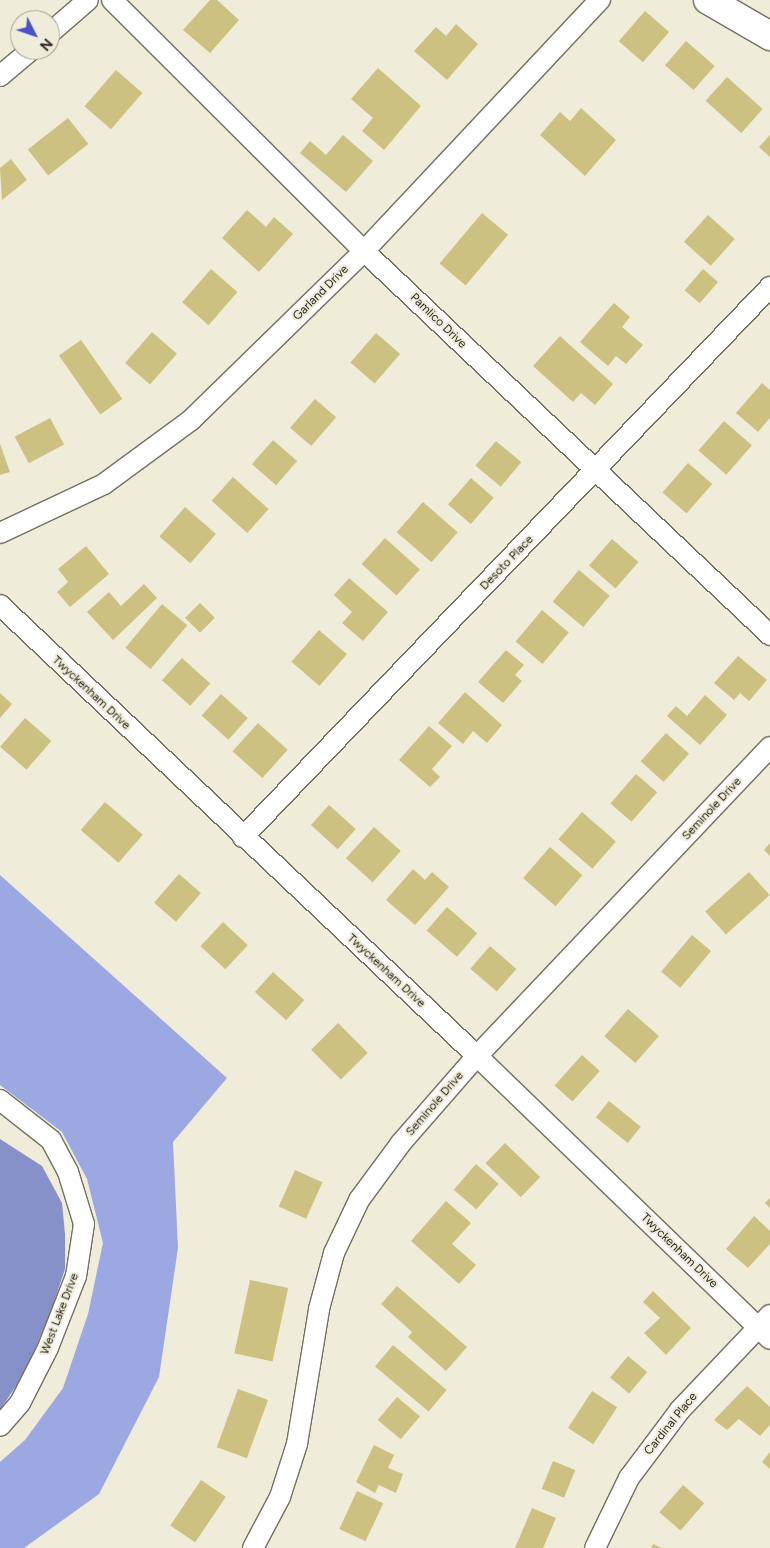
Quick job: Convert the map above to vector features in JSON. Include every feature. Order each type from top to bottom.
[{"type":"main road","points":[[708,0],[766,32]]},
{"type":"main road","points":[[742,0],[766,32]]},
{"type":"street","points":[[60,24],[88,0]]},
{"type":"street","name":"Pamlico Drive","points":[[112,0],[364,250],[595,472],[770,635]]},
{"type":"street","name":"Garland Drive","points":[[0,533],[104,484],[191,420],[364,250],[600,0]]},
{"type":"street","points":[[0,76],[19,60]]},
{"type":"street","name":"Desoto Place","points":[[243,836],[595,472],[770,287]]},
{"type":"street","name":"Twyckenham Drive","points":[[0,605],[766,1328]]},
{"type":"street","name":"Seminole Drive","points":[[253,1548],[280,1497],[296,1444],[319,1309],[334,1252],[359,1200],[401,1143],[477,1056],[770,747]]},
{"type":"street","name":"West Lake Drive","points":[[0,1100],[51,1140],[68,1172],[84,1224],[76,1276],[48,1348],[20,1403],[0,1426]]},
{"type":"street","name":"Cardinal Place","points":[[595,1548],[628,1478],[680,1410],[766,1328]]},
{"type":"shaded area","points":[[0,875],[227,1078],[173,1142],[178,1248],[159,1377],[99,1494],[24,1548],[0,1548],[0,1462],[25,1440],[63,1388],[88,1314],[103,1243],[87,1179],[62,1132],[0,1085]]},
{"type":"shaded area","points":[[0,1139],[42,1166],[62,1203],[65,1234],[65,1269],[51,1311],[26,1371],[0,1410]]},
{"type":"building","points":[[210,0],[217,0],[239,20],[210,53],[183,30]]},
{"type":"building","points":[[645,11],[669,32],[643,62],[619,41]]},
{"type":"building","points":[[456,24],[478,44],[447,80],[414,51],[436,27],[446,36]]},
{"type":"building","points":[[686,41],[715,66],[694,90],[665,65]]},
{"type":"building","points":[[378,68],[421,106],[384,150],[362,131],[373,118],[351,99]]},
{"type":"building","points":[[116,70],[142,93],[111,129],[85,106]]},
{"type":"building","points":[[727,77],[763,109],[741,133],[706,101]]},
{"type":"building","points":[[581,108],[616,140],[585,176],[540,135],[560,112],[570,121]]},
{"type":"building","points":[[68,118],[88,144],[48,175],[28,149]]},
{"type":"building","points":[[343,135],[373,161],[346,192],[300,153],[310,141],[326,155]]},
{"type":"building","points":[[770,135],[770,157],[759,147]]},
{"type":"building","points":[[11,159],[27,180],[2,200],[0,168]]},
{"type":"building","points":[[247,210],[266,227],[274,217],[293,234],[259,272],[222,238]]},
{"type":"building","points":[[482,213],[508,235],[466,285],[440,264]]},
{"type":"building","points":[[708,215],[735,239],[711,266],[684,242]]},
{"type":"building","points":[[211,269],[237,292],[209,325],[182,302]]},
{"type":"building","points":[[703,269],[718,282],[700,303],[685,290]]},
{"type":"building","points":[[614,303],[630,317],[622,327],[643,345],[626,364],[616,356],[608,366],[580,342]]},
{"type":"building","points":[[152,332],[177,354],[150,385],[125,363]]},
{"type":"building","points":[[376,333],[400,354],[375,383],[350,362]]},
{"type":"building","points":[[560,336],[613,384],[595,405],[581,393],[573,402],[533,366]]},
{"type":"building","points":[[81,340],[122,399],[100,414],[59,355]]},
{"type":"building","points":[[762,383],[770,390],[770,418],[758,432],[736,413]]},
{"type":"building","points":[[315,399],[336,417],[311,446],[290,428]]},
{"type":"building","points":[[50,418],[64,444],[29,463],[15,437]]},
{"type":"building","points":[[724,421],[752,445],[726,475],[698,450]]},
{"type":"building","points":[[273,440],[297,461],[276,485],[252,464]]},
{"type":"building","points":[[496,441],[521,462],[501,487],[475,466]]},
{"type":"building","points":[[0,444],[10,472],[0,475]]},
{"type":"building","points":[[688,463],[712,484],[687,513],[662,492]]},
{"type":"building","points":[[233,477],[269,509],[247,533],[212,501]]},
{"type":"building","points":[[471,478],[494,498],[471,524],[448,504]]},
{"type":"building","points":[[423,502],[458,532],[431,562],[397,532]]},
{"type":"building","points":[[185,507],[216,534],[190,563],[159,536]]},
{"type":"building","points":[[385,538],[420,569],[397,595],[362,564]]},
{"type":"building","points":[[612,539],[638,562],[615,588],[589,565]]},
{"type":"building","points":[[86,546],[109,574],[70,607],[57,592],[68,582],[58,569]]},
{"type":"building","points":[[579,570],[610,596],[583,627],[553,601]]},
{"type":"building","points":[[349,578],[388,612],[363,641],[342,623],[352,612],[334,595]]},
{"type":"building","points":[[144,584],[157,598],[113,640],[87,612],[109,592],[121,606]]},
{"type":"building","points":[[200,603],[215,618],[200,633],[185,618]]},
{"type":"building","points":[[162,604],[187,625],[151,669],[125,648]]},
{"type":"building","points":[[542,610],[569,632],[542,664],[516,641]]},
{"type":"building","points":[[319,630],[347,654],[319,686],[291,662]]},
{"type":"building","points":[[506,650],[524,665],[515,675],[522,681],[503,703],[478,682]]},
{"type":"building","points":[[738,656],[767,680],[749,701],[740,693],[734,700],[714,683]]},
{"type":"building","points":[[182,658],[210,683],[190,706],[162,680]]},
{"type":"building","points":[[465,692],[502,725],[487,743],[473,731],[463,744],[438,723]]},
{"type":"building","points":[[0,693],[12,704],[0,718]]},
{"type":"building","points":[[221,694],[248,718],[228,740],[202,716]]},
{"type":"building","points":[[705,695],[727,715],[700,745],[667,716],[676,706],[687,716]]},
{"type":"building","points":[[25,718],[51,741],[26,770],[0,747]]},
{"type":"building","points":[[258,723],[288,750],[262,778],[233,751]]},
{"type":"building","points":[[429,726],[452,746],[432,769],[440,777],[430,787],[399,760]]},
{"type":"building","points":[[666,733],[689,754],[664,782],[641,761]]},
{"type":"building","points":[[636,774],[657,792],[632,822],[610,803]]},
{"type":"building","points":[[105,802],[143,835],[118,863],[81,830]]},
{"type":"building","points":[[329,805],[356,829],[338,849],[311,825]]},
{"type":"building","points":[[582,812],[616,842],[592,869],[558,839]]},
{"type":"building","points":[[374,827],[401,851],[373,882],[346,858]]},
{"type":"building","points":[[770,843],[770,856],[764,850]]},
{"type":"building","points":[[550,847],[582,875],[556,906],[523,878]]},
{"type":"building","points":[[413,869],[425,880],[432,872],[449,887],[415,925],[386,900]]},
{"type":"building","points":[[749,872],[770,895],[726,935],[705,911]]},
{"type":"building","points":[[179,874],[201,893],[176,922],[154,903]]},
{"type":"building","points":[[447,907],[477,933],[457,957],[427,930]]},
{"type":"building","points":[[223,922],[248,945],[225,969],[200,946]]},
{"type":"building","points":[[692,935],[711,951],[680,988],[661,972]]},
{"type":"building","points":[[490,946],[516,969],[497,992],[470,969]]},
{"type":"building","points":[[273,972],[304,1000],[286,1020],[255,992]]},
{"type":"building","points":[[628,1009],[659,1036],[635,1063],[604,1036]]},
{"type":"building","points":[[338,1023],[368,1053],[341,1080],[311,1050]]},
{"type":"building","points":[[582,1055],[600,1071],[572,1102],[555,1085]]},
{"type":"building","points":[[609,1101],[641,1127],[628,1143],[596,1117]]},
{"type":"building","points":[[505,1143],[540,1177],[521,1197],[486,1163]]},
{"type":"building","points":[[476,1164],[499,1184],[476,1209],[454,1190]]},
{"type":"building","points":[[295,1170],[322,1182],[306,1219],[279,1207]]},
{"type":"building","points":[[770,1198],[770,1208],[765,1203]]},
{"type":"building","points":[[446,1201],[471,1223],[452,1244],[476,1265],[459,1284],[411,1241]]},
{"type":"building","points":[[754,1216],[770,1231],[770,1244],[748,1268],[726,1249]]},
{"type":"building","points":[[250,1280],[288,1288],[273,1361],[234,1353]]},
{"type":"building","points":[[397,1286],[467,1347],[446,1371],[408,1337],[412,1332],[381,1304]]},
{"type":"building","points":[[653,1291],[691,1328],[666,1355],[644,1333],[660,1318],[643,1302]]},
{"type":"building","points":[[393,1345],[447,1390],[429,1411],[375,1366]]},
{"type":"building","points":[[628,1356],[647,1372],[629,1394],[610,1377]]},
{"type":"building","points":[[747,1386],[770,1407],[770,1425],[760,1436],[739,1419],[727,1430],[714,1420]]},
{"type":"building","points":[[238,1389],[268,1400],[247,1458],[217,1447]]},
{"type":"building","points":[[592,1391],[617,1407],[593,1444],[568,1428]]},
{"type":"building","points":[[397,1397],[420,1416],[401,1439],[378,1420]]},
{"type":"building","points":[[374,1445],[394,1455],[388,1468],[403,1474],[396,1493],[379,1485],[375,1493],[356,1482]]},
{"type":"building","points":[[770,1452],[770,1469],[762,1462]]},
{"type":"building","points":[[553,1461],[575,1470],[564,1498],[542,1489]]},
{"type":"building","points":[[201,1480],[226,1497],[195,1542],[170,1526]]},
{"type":"building","points":[[683,1485],[704,1503],[681,1531],[659,1512]]},
{"type":"building","points":[[357,1491],[383,1503],[366,1541],[339,1529]]},
{"type":"building","points":[[532,1508],[556,1518],[543,1548],[515,1548]]},
{"type":"building","points":[[653,1544],[662,1548],[651,1548]]}]
